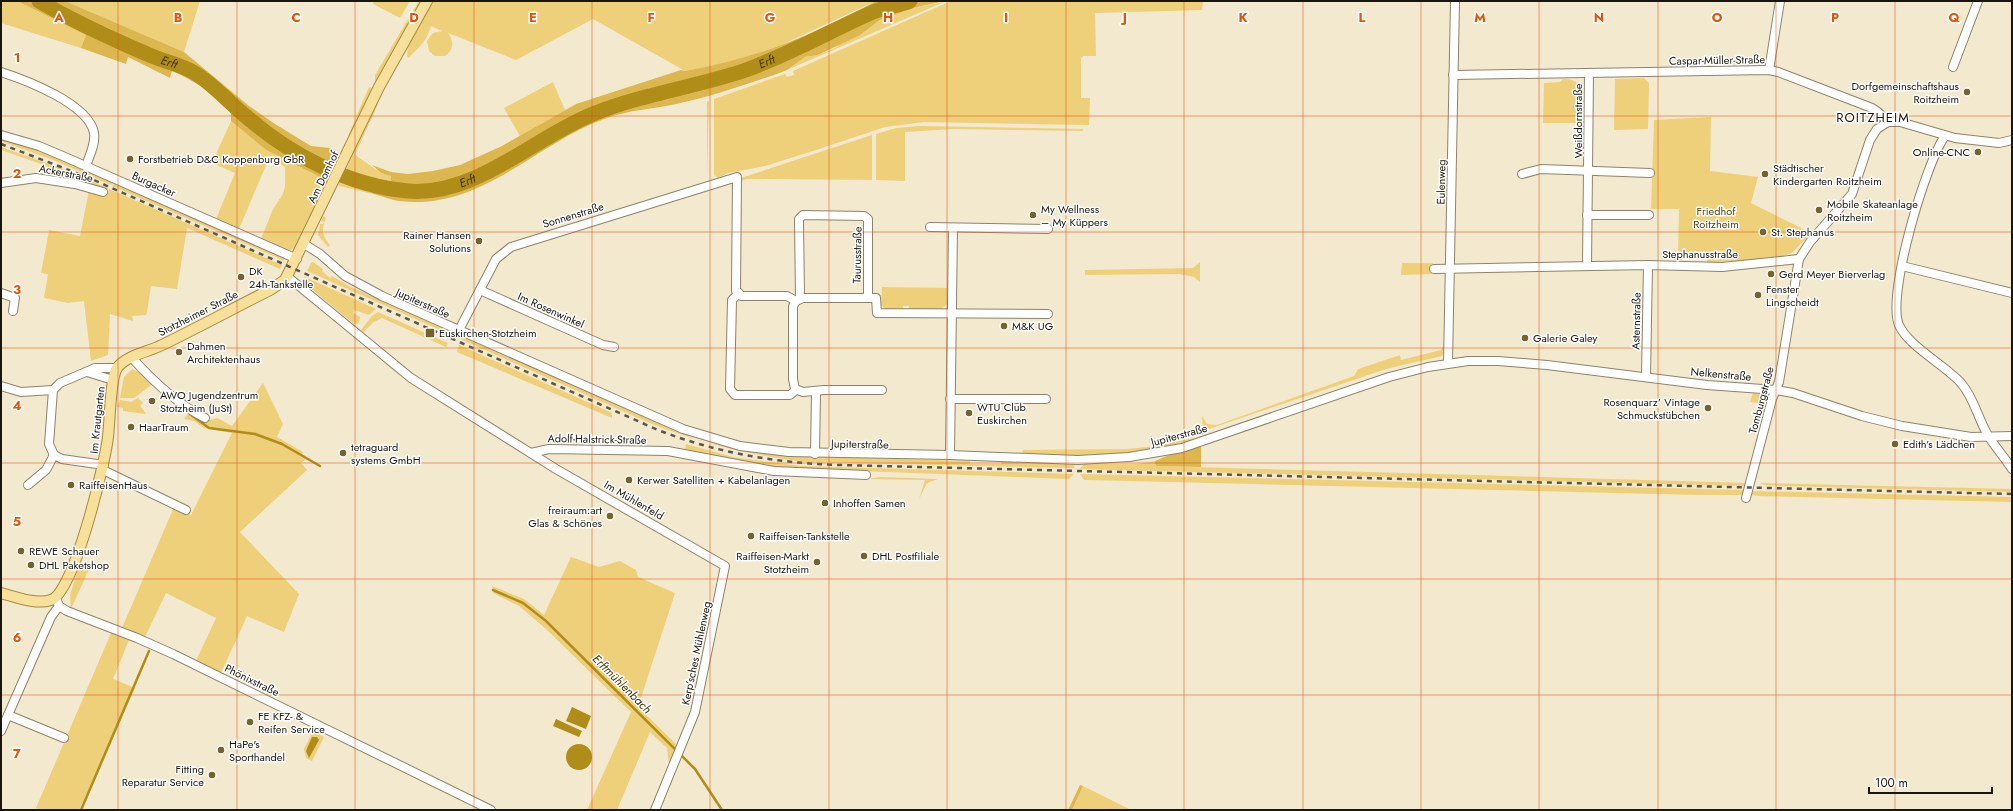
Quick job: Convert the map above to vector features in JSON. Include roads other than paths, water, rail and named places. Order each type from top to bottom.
[{"type":"main road","name":"Am Domhof","points":[[288,277],[379,87],[427,1]]},
{"type":"main road","name":"Stotzheimer Straße","points":[[115,374],[125,361],[154,349],[270,290],[288,277]]},
{"type":"main road","name":"Im Krautgarten","points":[[57,602],[71,573],[103,467],[115,374]]},
{"type":"main road","points":[[1,593],[36,601],[57,602]]},
{"type":"street","name":"Eulenweg","points":[[1448,363],[1455,1]]},
{"type":"street","points":[[1768,70],[1780,1]]},
{"type":"street","points":[[1953,67],[1978,1]]},
{"type":"street","name":"Caspar-Müller-Straße","points":[[1454,76],[1768,70],[1872,108],[1888,122]]},
{"type":"street","points":[[1,72],[26,80],[52,93],[69,104],[85,118],[93,129],[94,137],[86,166]]},
{"type":"street","name":"Weißdornstraße","points":[[1587,266],[1589,73]]},
{"type":"street","points":[[1799,259],[1810,242],[1852,194],[1870,140],[1877,128],[1888,122],[1904,122],[1945,136],[1999,143],[2012,140]]},
{"type":"street","name":"Burgacker","points":[[1,135],[39,146],[297,259]]},
{"type":"street","points":[[1945,136],[1933,155],[1921,192],[1902,266],[1896,302],[1899,325],[1907,336],[1963,385],[1975,407],[1988,437],[2012,469]]},
{"type":"street","points":[[1522,174],[1541,169],[1588,170]]},
{"type":"street","name":"Weißdornstraße","points":[[1588,170],[1596,172],[1650,172]]},
{"type":"street","name":"Sonnenstraße","points":[[459,330],[496,259],[511,247],[737,177],[736,291],[739,293]]},
{"type":"street","name":"Ackerstraße","points":[[1,183],[36,178],[75,184],[103,192]]},
{"type":"street","name":"Taurusstraße","points":[[796,390],[793,379],[793,306],[798,300],[799,219],[803,215],[864,216],[868,219],[868,298]]},
{"type":"street","points":[[1587,215],[1649,215]]},
{"type":"street","points":[[930,227],[1048,229]]},
{"type":"street","points":[[950,455],[953,228]]},
{"type":"street","name":"Jupiterstraße","points":[[304,244],[316,251],[355,283],[693,433],[749,448],[815,454],[950,455],[1078,460],[1157,454],[1194,444],[1389,377],[1448,363]]},
{"type":"street","name":"Stephanusstraße","points":[[1434,269],[1648,265],[1722,267],[1799,259]]},
{"type":"street","name":"Tomburgstraße","points":[[1746,498],[1779,382],[1799,259]]},
{"type":"street","name":"Asternstraße","points":[[1646,377],[1648,265]]},
{"type":"street","points":[[1902,266],[2012,293]]},
{"type":"street","points":[[288,277],[396,368],[531,453]]},
{"type":"street","name":"Im Rosenwinkel","points":[[480,290],[603,345],[614,347]]},
{"type":"street","points":[[1,293],[15,298],[13,311]]},
{"type":"street","points":[[739,293],[732,300],[730,389],[735,395],[790,395],[796,390],[816,392],[824,390],[882,390]]},
{"type":"street","name":"Taurusstraße","points":[[739,293],[741,296],[787,296],[798,300],[876,298],[876,313],[951,313]]},
{"type":"street","points":[[951,313],[1048,314]]},
{"type":"street","points":[[132,358],[143,370],[176,399],[205,418]]},
{"type":"street","name":"Nelkenstraße","points":[[1448,363],[1474,361],[1514,362],[1707,385],[1776,390],[1793,393],[1862,416],[1902,426],[1977,438],[2012,436]]},
{"type":"street","points":[[103,467],[62,460],[54,456],[49,444],[53,390],[60,383],[95,368],[115,374]]},
{"type":"street","points":[[87,372],[115,374]]},
{"type":"street","points":[[1,386],[21,392],[53,390]]},
{"type":"street","points":[[815,454],[816,392]]},
{"type":"street","points":[[950,399],[1046,399]]},
{"type":"street","name":"Adolf-Halstrick-Straße","points":[[531,453],[549,449],[668,451],[774,471],[866,475]]},
{"type":"street","name":"Im Mühlenfeld","points":[[531,453],[725,566]]},
{"type":"street","points":[[28,485],[46,470],[54,456]]},
{"type":"street","name":"Im Krautgarten","points":[[103,467],[186,510]]},
{"type":"street","name":"Kerp’sches Mühlenweg","points":[[655,810],[698,701],[725,566]]},
{"type":"street","points":[[1,732],[57,602]]},
{"type":"street","name":"Phönixstraße","points":[[57,602],[67,611],[174,654],[491,810]]},
{"type":"street","points":[[8,715],[64,738]]},
{"type":"waterway","name":"Erft","points":[[39,1],[65,16],[106,36],[193,72],[208,82],[265,132],[283,145],[323,167],[343,176],[365,183],[408,191],[433,190],[457,185],[480,176],[503,164],[571,124],[593,114],[631,101],[746,70],[778,57],[873,12],[910,1]]},
{"type":"waterway","name":"Erft","points":[[492,177],[494,168]]},
{"type":"waterway","name":"Erftmühlenbach","points":[[190,414],[209,428],[255,434],[282,444],[320,466]]},
{"type":"waterway","name":"Erftmühlenbach","points":[[493,590],[523,603],[546,621],[695,769],[722,810]]},
{"type":"waterway","points":[[81,810],[149,651]]},
{"type":"railway","points":[[1,144],[87,177],[658,430],[702,445],[747,455],[792,462],[839,465],[2012,494]]},
{"type":"place","name":"Dorfgemeinschaftshaus Roitzheim","points":[[1967,92]]},
{"type":"place","name":"Online-CNC","points":[[1978,152]]},
{"type":"place","name":"Forstbetrieb D&C Koppenburg GbR","points":[[130,159]]},
{"type":"place","name":"Städtischer Kindergarten Roitzheim","points":[[1765,174]]},
{"type":"place","name":"Mobile Skateanlage Roitzheim","points":[[1819,210]]},
{"type":"place","name":"My Wellness – My Küppers","points":[[1033,215]]},
{"type":"place","name":"St. Stephanus","points":[[1763,232]]},
{"type":"place","name":"Rainer Hansen Solutions","points":[[479,241]]},
{"type":"place","name":"Gerd Meyer Bierverlag","points":[[1771,274]]},
{"type":"place","name":"DK 24h-Tankstelle","points":[[241,277]]},
{"type":"place","name":"Fenster Lingscheidt","points":[[1758,295]]},
{"type":"place","name":"M&K UG","points":[[1004,326]]},
{"type":"place","name":"Euskirchen-Stotzheim","points":[[430,333]]},
{"type":"place","name":"Galerie Galey","points":[[1525,338]]},
{"type":"place","name":"Dahmen Architektenhaus","points":[[179,352]]},
{"type":"place","name":"AWO Jugendzentrum Stotzheim (JuSt)","points":[[152,401]]},
{"type":"place","name":"Rosenquarz’ Vintage Schmuckstübchen","points":[[1708,408]]},
{"type":"place","name":"WTU Club Euskirchen","points":[[969,413]]},
{"type":"place","name":"HaarTraum","points":[[131,427]]},
{"type":"place","name":"Edith’s Lädchen","points":[[1895,444]]},
{"type":"place","name":"tetraguard systems GmbH","points":[[343,453]]},
{"type":"place","name":"Kerwer Satelliten + Kabelanlagen","points":[[629,480]]},
{"type":"place","name":"RaiffeisenHaus","points":[[71,485]]},
{"type":"place","name":"Inhoffen Samen","points":[[825,503]]},
{"type":"place","name":"freiraum:art Glas & Schönes","points":[[610,516]]},
{"type":"place","name":"Raiffeisen-Tankstelle","points":[[751,536]]},
{"type":"place","name":"REWE Schauer","points":[[21,551]]},
{"type":"place","name":"DHL Postfiliale","points":[[864,556]]},
{"type":"place","name":"Raiffeisen-Markt Stotzheim","points":[[817,562]]},
{"type":"place","name":"DHL Paketshop","points":[[31,565]]},
{"type":"place","name":"FE KFZ- & Reifen Service","points":[[250,722]]},
{"type":"place","name":"HaPe's Sporthandel","points":[[221,750]]},
{"type":"place","name":"Fitting Reparatur Service","points":[[212,775]]},
{"type":"district","name":"ROITZHEIM","points":[[1873,117]]},
{"type":"park label","name":"Friedhof Roitzheim","points":[[1716,217]]}]
